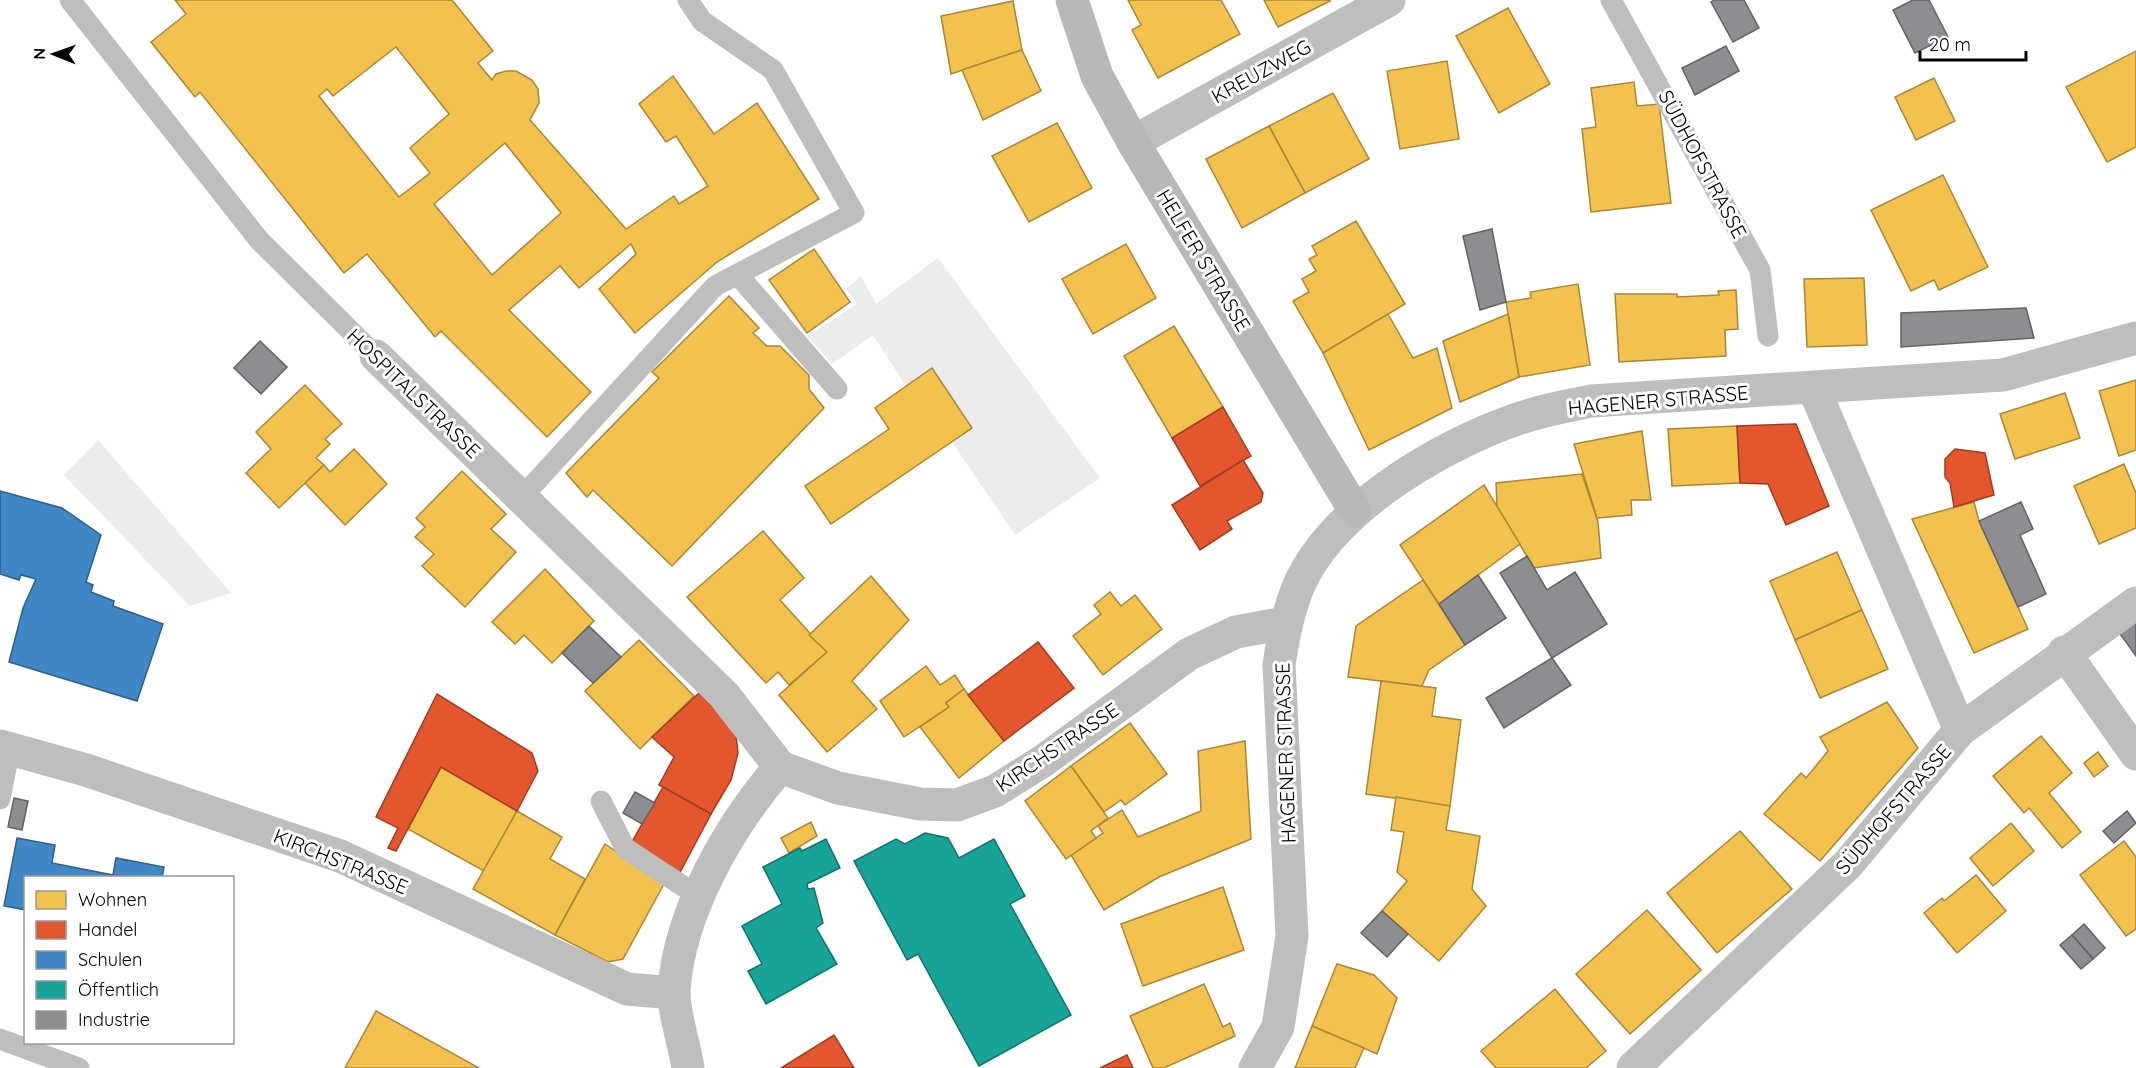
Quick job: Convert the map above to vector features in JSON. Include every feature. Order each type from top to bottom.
[{"type":"street","name":"HELFER STRASSE","points":[[1072,0],[1097,76],[1133,142],[1355,511]]},
{"type":"street","name":"KREUZWEG","points":[[1133,142],[1389,0]]},
{"type":"street","name":"HAGENER STRASSE","points":[[1255,1068],[1278,1027],[1292,936],[1279,665],[1285,622],[1300,584],[1324,546],[1355,511],[1404,474],[1449,450],[1536,413],[1591,401],[2003,375],[2136,338]]},
{"type":"street","name":"HOSPITALSTRASSE","points":[[376,356],[724,695],[780,767]]},
{"type":"street","name":"SÜDHOFSTRASSE","points":[[1633,1068],[1848,864],[1960,730],[1814,388]]},
{"type":"street","points":[[1960,730],[2064,652],[2136,603]]},
{"type":"street","name":"KIRCHSTRASSE","points":[[780,767],[838,788],[920,804],[957,805],[995,791],[1189,654],[1236,632],[1285,622]]},
{"type":"street","points":[[2064,652],[2136,754]]},
{"type":"street","name":"KIRCHSTRASSE","points":[[5,747],[86,771],[340,856],[627,989],[674,993]]},
{"type":"street","points":[[688,1068],[674,993],[683,940],[698,896],[750,801],[780,767]]},
{"type":"lane","name":"HOSPITALSTRASSE","points":[[70,0],[258,240],[376,356]]},
{"type":"lane","points":[[521,498],[715,286],[854,213],[773,70],[702,21],[688,0]]},
{"type":"lane","name":"SÜDHOFSTRASSE","points":[[1611,0],[1760,270],[1768,336]]},
{"type":"lane","points":[[738,274],[837,389]]},
{"type":"lane","points":[[0,799],[5,747]]},
{"type":"lane","points":[[602,801],[625,848],[698,896]]},
{"type":"lane","points":[[0,1039],[79,1068]]},
{"type":"shaded area","points":[[938,258],[1100,478],[1015,535],[952,442],[972,427],[932,369],[906,386],[873,335],[832,364],[807,336],[857,304],[846,289],[861,276],[876,304]]},
{"type":"shaded area","points":[[98,440],[231,593],[190,606],[64,475]]},
{"type":"building: Wohnen","points":[[175,0],[452,0],[493,51],[478,63],[492,80],[496,74],[516,71],[532,80],[538,89],[539,103],[530,120],[626,229],[674,196],[679,204],[708,186],[676,136],[666,142],[639,104],[673,76],[714,134],[757,103],[819,199],[717,262],[635,333],[599,289],[636,254],[631,244],[579,288],[560,266],[509,310],[591,392],[547,437],[441,331],[435,337],[367,254],[344,273],[200,92],[195,97],[151,42],[186,14]],"holes":[[[396,47],[449,114],[410,148],[430,173],[399,197],[319,96],[327,89],[333,96]],[[505,143],[561,213],[492,275],[434,204]]]},
{"type":"building: Wohnen","points":[[1128,0],[1221,0],[1240,34],[1158,78],[1132,30],[1141,25]]},
{"type":"building: Wohnen","points":[[1264,0],[1330,0],[1330,1],[1278,27]]},
{"type":"building: Wohnen","points":[[1013,1],[1022,50],[951,74],[941,16]]},
{"type":"building: Wohnen","points":[[1508,8],[1550,84],[1499,113],[1456,36]]},
{"type":"building: Wohnen","points":[[1022,50],[1041,91],[983,120],[962,70]]},
{"type":"building: Wohnen","points":[[2136,51],[2136,147],[2107,162],[2066,87]]},
{"type":"building: Wohnen","points":[[1447,61],[1459,139],[1400,149],[1387,71]]},
{"type":"building: Wohnen","points":[[1934,78],[1955,121],[1916,140],[1895,97]]},
{"type":"building: Wohnen","points":[[1634,82],[1637,106],[1659,104],[1671,203],[1591,212],[1582,129],[1596,127],[1591,88]]},
{"type":"building: Wohnen","points":[[1333,93],[1369,159],[1305,193],[1269,126]]},
{"type":"building: Wohnen","points":[[1057,123],[1092,188],[1029,222],[992,156]]},
{"type":"building: Wohnen","points":[[1269,126],[1305,193],[1242,228],[1206,159]]},
{"type":"building: Wohnen","points":[[1943,175],[1988,267],[1939,290],[1934,280],[1911,291],[1871,210]]},
{"type":"building: Wohnen","points":[[1356,221],[1405,304],[1323,353],[1293,301],[1309,292],[1302,279],[1316,271],[1309,259],[1317,255],[1312,246]]},
{"type":"building: Wohnen","points":[[1126,244],[1156,298],[1093,334],[1062,279]]},
{"type":"building: Wohnen","points":[[814,249],[850,302],[807,333],[769,280]]},
{"type":"building: Wohnen","points":[[1864,278],[1867,345],[1807,347],[1804,279]]},
{"type":"building: Wohnen","points":[[1578,284],[1590,365],[1519,377],[1506,302],[1531,298],[1530,292]]},
{"type":"building: Wohnen","points":[[1736,290],[1738,329],[1725,330],[1726,356],[1619,362],[1615,294],[1677,294],[1677,297],[1719,295],[1718,291]]},
{"type":"building: Wohnen","points":[[729,296],[759,328],[753,333],[767,346],[780,346],[809,375],[809,389],[824,408],[672,566],[593,490],[587,497],[566,473],[659,378],[652,372]]},
{"type":"building: Wohnen","points":[[1388,314],[1413,358],[1437,348],[1452,408],[1369,450],[1323,353]]},
{"type":"building: Wohnen","points":[[1508,314],[1519,377],[1460,402],[1443,341]]},
{"type":"building: Wohnen","points":[[1174,326],[1223,407],[1172,438],[1124,356]]},
{"type":"building: Wohnen","points":[[932,368],[972,428],[831,524],[805,486],[889,429],[875,408]]},
{"type":"building: Wohnen","points":[[2136,380],[2136,450],[2119,456],[2099,391]]},
{"type":"building: Wohnen","points":[[305,385],[342,424],[325,439],[330,444],[316,458],[324,465],[279,508],[246,473],[271,449],[256,432]]},
{"type":"building: Wohnen","points":[[2065,393],[2080,438],[2015,459],[2000,414]]},
{"type":"building: Wohnen","points":[[1737,426],[1740,483],[1672,486],[1668,429]]},
{"type":"building: Wohnen","points":[[1642,431],[1651,500],[1631,500],[1632,515],[1597,518],[1574,444]]},
{"type":"building: Wohnen","points":[[354,449],[387,484],[345,525],[305,483],[324,465],[330,472]]},
{"type":"building: Wohnen","points":[[2124,464],[2136,493],[2136,528],[2099,544],[2074,486]]},
{"type":"building: Wohnen","points":[[462,471],[506,514],[491,529],[516,552],[465,607],[422,566],[434,554],[415,537],[425,527],[416,518]]},
{"type":"building: Wohnen","points":[[1582,474],[1598,522],[1601,558],[1534,568],[1497,507],[1496,483]]},
{"type":"building: Wohnen","points":[[1484,485],[1520,544],[1439,604],[1400,545]]},
{"type":"building: Wohnen","points":[[1974,502],[1979,521],[2028,629],[1974,653],[1912,519]]},
{"type":"building: Wohnen","points":[[763,531],[804,578],[780,600],[827,652],[789,685],[778,672],[766,683],[687,597]]},
{"type":"building: Wohnen","points":[[1837,552],[1862,610],[1795,640],[1770,581]]},
{"type":"building: Wohnen","points":[[545,569],[594,621],[552,663],[524,635],[515,644],[492,622]]},
{"type":"building: Wohnen","points":[[871,576],[909,620],[852,681],[877,709],[827,752],[779,695],[827,652],[809,635]]},
{"type":"building: Wohnen","points":[[1423,580],[1465,645],[1429,670],[1422,686],[1348,677],[1356,626]]},
{"type":"building: Wohnen","points":[[1110,592],[1121,606],[1135,595],[1162,629],[1103,675],[1073,636],[1101,614],[1094,605]]},
{"type":"building: Wohnen","points":[[1862,610],[1888,669],[1820,698],[1795,640]]},
{"type":"building: Wohnen","points":[[639,640],[694,696],[640,749],[585,691]]},
{"type":"building: Wohnen","points":[[926,666],[940,685],[955,675],[964,689],[946,703],[949,707],[904,737],[880,701]]},
{"type":"building: Wohnen","points":[[1381,681],[1436,688],[1432,716],[1461,720],[1450,806],[1366,794]]},
{"type":"building: Wohnen","points":[[964,689],[1004,741],[959,778],[920,727],[949,707],[946,703]]},
{"type":"building: Wohnen","points":[[1887,702],[1918,748],[1820,861],[1764,814],[1801,773],[1806,778],[1828,751],[1820,737]]},
{"type":"building: Wohnen","points":[[1130,723],[1167,774],[1125,805],[1121,800],[1104,812],[1071,766]]},
{"type":"building: Wohnen","points":[[2041,736],[2072,773],[2049,793],[2081,832],[2062,848],[2029,808],[2024,813],[1993,776]]},
{"type":"building: Wohnen","points":[[1245,741],[1251,839],[1159,877],[1104,910],[1071,855],[1103,833],[1098,826],[1122,810],[1138,837],[1201,811],[1198,751]]},
{"type":"building: Wohnen","points":[[2098,752],[2108,766],[2094,777],[2084,763]]},
{"type":"building: Wohnen","points":[[1071,766],[1108,818],[1091,831],[1096,838],[1066,859],[1025,801]]},
{"type":"building: Wohnen","points":[[441,767],[517,811],[484,871],[408,829]]},
{"type":"building: Wohnen","points":[[1396,797],[1450,806],[1446,830],[1480,836],[1472,889],[1486,906],[1439,961],[1382,911],[1407,881],[1397,872],[1404,832],[1391,830]]},
{"type":"building: Wohnen","points":[[517,811],[562,837],[550,859],[585,879],[555,935],[473,889]]},
{"type":"building: Wohnen","points":[[811,822],[817,836],[789,853],[781,838]]},
{"type":"building: Wohnen","points":[[2011,823],[2034,851],[1993,886],[1970,858]]},
{"type":"building: Wohnen","points":[[1740,831],[1792,889],[1717,953],[1667,893]]},
{"type":"building: Wohnen","points":[[2124,841],[2136,857],[2136,929],[2126,936],[2080,875]]},
{"type":"building: Wohnen","points":[[605,844],[664,884],[623,959],[608,962],[555,935]]},
{"type":"building: Wohnen","points":[[1976,875],[2006,911],[1957,953],[1924,913],[1942,898],[1944,901]]},
{"type":"building: Wohnen","points":[[1223,887],[1244,950],[1143,986],[1121,924]]},
{"type":"building: Wohnen","points":[[1647,910],[1701,970],[1630,1034],[1576,974]]},
{"type":"building: Wohnen","points":[[1337,964],[1374,975],[1397,998],[1377,1054],[1312,1026]]},
{"type":"building: Wohnen","points":[[1204,984],[1223,1027],[1230,1023],[1235,1036],[1164,1068],[1153,1068],[1130,1016]]},
{"type":"building: Wohnen","points":[[1555,989],[1606,1051],[1586,1068],[1496,1068],[1481,1051]]},
{"type":"building: Wohnen","points":[[376,1011],[479,1068],[345,1068]]},
{"type":"building: Wohnen","points":[[1312,1026],[1364,1048],[1355,1068],[1295,1068]]},
{"type":"building: Handel","points":[[1223,407],[1251,456],[1200,486],[1172,438]]},
{"type":"building: Handel","points":[[1796,424],[1829,506],[1786,525],[1768,484],[1740,483],[1737,426]]},
{"type":"building: Handel","points":[[1955,449],[1985,453],[1994,495],[1954,507],[1950,483],[1945,477],[1945,459]]},
{"type":"building: Handel","points":[[1243,460],[1263,493],[1261,502],[1227,521],[1232,529],[1200,550],[1172,505]]},
{"type":"building: Handel","points":[[1038,642],[1074,688],[1004,741],[968,695]]},
{"type":"building: Handel","points":[[699,693],[728,722],[736,736],[738,753],[731,780],[711,814],[659,785],[674,757],[652,737]]},
{"type":"building: Handel","points":[[437,694],[532,753],[538,771],[517,811],[441,767],[396,851],[388,848],[398,828],[376,817]]},
{"type":"building: Handel","points":[[663,787],[711,814],[677,878],[629,847]]},
{"type":"building: Handel","points":[[834,1035],[854,1068],[781,1068]]},
{"type":"building: Handel","points":[[1127,1055],[1133,1068],[1100,1068]]},
{"type":"building: Schulen","points":[[0,491],[62,508],[101,535],[86,582],[93,585],[91,592],[114,601],[113,606],[163,624],[137,701],[9,662],[23,608],[36,579],[21,575],[19,580],[0,574]]},
{"type":"building: Schulen","points":[[17,838],[55,845],[52,863],[113,875],[116,858],[164,867],[162,876],[24,876],[24,910],[4,906]]},
{"type":"building: Öffentlich","points":[[925,833],[948,838],[959,858],[994,839],[1025,896],[1010,904],[1071,1015],[979,1066],[918,954],[907,960],[854,861],[896,839],[905,844]]},
{"type":"building: Öffentlich","points":[[826,839],[840,868],[807,884],[808,889],[814,888],[823,923],[816,928],[837,964],[766,1004],[748,971],[762,964],[742,926],[782,904],[763,867],[800,848],[802,851]]},
{"type":"building: Industrie","points":[[1714,0],[1744,0],[1759,28],[1733,42],[1711,2]]},
{"type":"building: Industrie","points":[[1913,0],[1929,0],[1948,37],[1915,53],[1893,10]]},
{"type":"building: Industrie","points":[[1726,46],[1739,71],[1695,95],[1682,68]]},
{"type":"building: Industrie","points":[[1492,229],[1506,302],[1480,310],[1463,236]]},
{"type":"building: Industrie","points":[[2026,308],[2034,338],[1901,347],[1901,313]]},
{"type":"building: Industrie","points":[[260,341],[287,367],[261,394],[234,368]]},
{"type":"building: Industrie","points":[[2021,502],[2033,529],[2020,535],[2046,594],[2018,607],[1979,521]]},
{"type":"building: Industrie","points":[[1527,556],[1547,590],[1575,572],[1607,624],[1552,658],[1500,573]]},
{"type":"building: Industrie","points":[[1478,575],[1506,618],[1465,645],[1439,604]]},
{"type":"building: Industrie","points":[[2136,618],[2136,656],[2118,631]]},
{"type":"building: Industrie","points":[[589,626],[621,657],[593,683],[562,653]]},
{"type":"building: Industrie","points":[[1552,658],[1571,685],[1504,728],[1486,698]]},
{"type":"building: Industrie","points":[[635,792],[655,803],[642,824],[623,813]]},
{"type":"building: Industrie","points":[[14,798],[28,801],[22,830],[8,827]]},
{"type":"building: Industrie","points":[[2127,811],[2136,823],[2114,843],[2103,831]]},
{"type":"building: Industrie","points":[[1382,911],[1408,934],[1387,957],[1361,933]]},
{"type":"building: Industrie","points":[[2084,924],[2105,948],[2093,959],[2072,935]]},
{"type":"building: Industrie","points":[[2072,935],[2093,959],[2081,969],[2060,945]]}]
